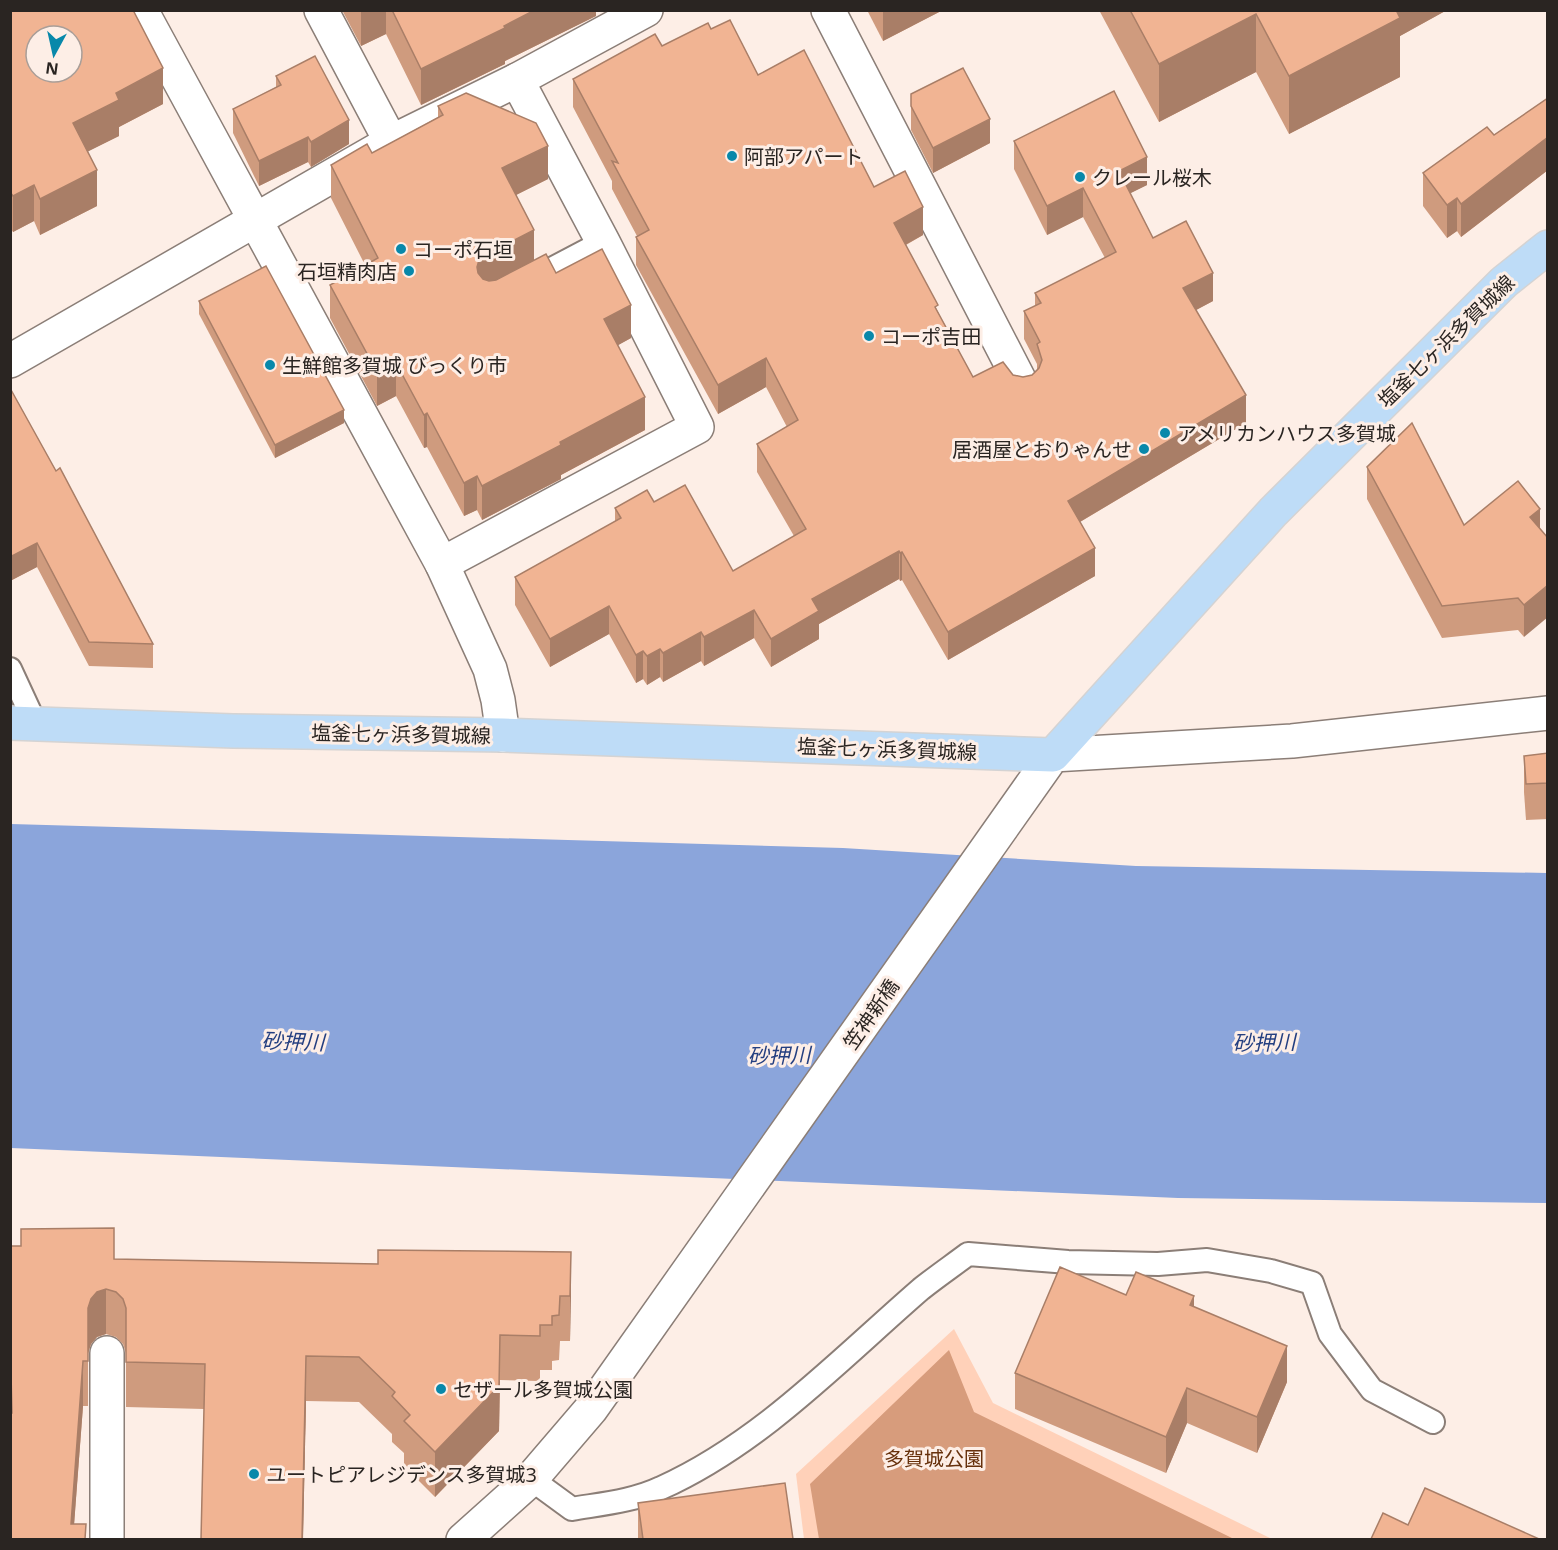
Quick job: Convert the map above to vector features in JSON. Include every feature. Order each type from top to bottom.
[{"type":"main road","name":"塩釜七ヶ浜多賀城線","points":[[23,723],[233,731],[503,735],[1053,755],[1273,512],[1504,282],[1548,247]]},
{"type":"street","points":[[141,10],[442,564],[490,669],[498,700],[503,735]]},
{"type":"street","points":[[321,10],[391,142]]},
{"type":"street","points":[[10,361],[391,142],[517,80],[646,10]]},
{"type":"street","points":[[828,10],[1023,387]]},
{"type":"street","points":[[442,564],[697,427],[517,80]]},
{"type":"street","points":[[1053,755],[1292,741],[1548,713]]},
{"type":"street","name":"笠神新橋","points":[[463,1539],[531,1479],[591,1409],[1053,755]]},
{"type":"street","points":[[107,1353],[107,1539]]},
{"type":"lane","points":[[510,290],[603,242]]},
{"type":"lane","points":[[10,669],[23,723]]},
{"type":"lane","points":[[531,1479],[572,1509],[609,1503],[659,1489],[723,1455],[835,1367],[924,1287],[968,1254],[1102,1263],[1158,1264],[1207,1260],[1271,1271],[1312,1283],[1330,1334],[1372,1390],[1433,1422]]},
{"type":"green space","name":"多賀城公園","points":[[954,1329],[993,1403],[1272,1539],[804,1539],[796,1474]]},
{"type":"green space","name":"多賀城公園","points":[[949,1350],[974,1412],[1234,1539],[819,1539],[810,1484]]},
{"type":"water","name":"砂押川","points":[[11,824],[843,848],[1136,866],[1547,873],[1547,1203],[1178,1198],[11,1148]]},
{"type":"building","points":[[10,10],[133,10],[163,68],[116,93],[119,100],[73,123],[97,170],[40,199],[34,185],[13,196],[10,192]]},
{"type":"building","points":[[392,10],[535,10],[504,26],[505,28],[421,69]]},
{"type":"building","points":[[1130,10],[1396,10],[1400,18],[1289,76],[1256,14],[1159,64]]},
{"type":"building","points":[[730,20],[758,75],[804,50],[874,187],[905,171],[923,207],[894,223],[938,305],[935,307],[973,377],[1003,362],[1013,375],[1023,377],[1032,375],[1039,368],[1042,360],[1037,344],[1040,342],[1024,311],[1041,303],[1035,293],[1116,252],[1083,188],[1047,206],[1014,141],[1114,91],[1147,157],[1119,171],[1153,238],[1186,221],[1213,273],[1183,288],[1246,395],[1068,501],[1095,548],[948,632],[902,552],[899,551],[812,599],[819,611],[771,639],[754,610],[704,637],[701,632],[663,653],[660,649],[647,656],[643,651],[636,655],[609,606],[550,639],[515,577],[621,518],[615,508],[647,490],[654,502],[685,485],[733,571],[806,529],[757,444],[798,420],[766,358],[718,385],[636,237],[649,230],[612,161],[618,163],[573,79],[655,34],[662,46],[708,23],[711,29]]},
{"type":"building","points":[[315,56],[349,120],[311,142],[308,137],[259,161],[233,109],[281,85],[276,76]]},
{"type":"building","points":[[963,68],[990,119],[933,148],[911,106],[911,94]]},
{"type":"building","points":[[466,93],[536,123],[548,146],[502,168],[534,230],[483,256],[479,260],[478,273],[483,279],[496,280],[546,254],[556,273],[602,249],[631,305],[604,319],[645,397],[560,442],[561,445],[482,486],[477,476],[464,483],[427,413],[424,415],[396,363],[377,372],[330,285],[378,258],[331,165],[367,144],[372,153],[443,115],[438,106]]},
{"type":"building","points":[[1548,98],[1548,137],[1461,204],[1457,198],[1447,205],[1423,173],[1487,127],[1494,135]]},
{"type":"building","points":[[266,266],[344,410],[275,445],[199,301]]},
{"type":"building","points":[[10,388],[56,471],[60,468],[153,644],[89,642],[37,543],[12,556],[10,553]]},
{"type":"building","points":[[1412,423],[1464,525],[1518,481],[1540,509],[1530,517],[1548,538],[1548,585],[1524,605],[1518,598],[1442,606],[1367,467]]},
{"type":"building","points":[[1548,753],[1548,783],[1526,784],[1524,756]]},
{"type":"building","points":[[114,1228],[114,1259],[378,1264],[378,1250],[571,1252],[570,1296],[560,1296],[559,1315],[552,1316],[552,1325],[540,1325],[540,1336],[500,1335],[499,1386],[435,1452],[404,1421],[410,1415],[392,1396],[395,1392],[359,1357],[306,1356],[302,1539],[201,1539],[205,1364],[126,1362],[126,1308],[123,1299],[116,1292],[106,1289],[97,1292],[88,1308],[88,1361],[83,1361],[71,1524],[86,1524],[85,1539],[10,1539],[10,1413],[12,1413],[10,1246],[21,1246],[21,1229]]},
{"type":"building","points":[[1060,1267],[1126,1295],[1136,1272],[1194,1296],[1190,1305],[1287,1346],[1257,1417],[1187,1388],[1166,1437],[1015,1373]]},
{"type":"building","points":[[785,1483],[793,1539],[643,1539],[638,1503]]},
{"type":"building","points":[[1425,1488],[1539,1539],[1371,1539],[1383,1513],[1408,1525]]},
{"type":"place","name":"阿部アパート","points":[[732,156]]},
{"type":"place","name":"クレール桜木","points":[[1080,177]]},
{"type":"place","name":"コーポ石垣","points":[[401,249]]},
{"type":"place","name":"石垣精肉店","points":[[409,271]]},
{"type":"place","name":"コーポ吉田","points":[[869,336]]},
{"type":"place","name":"生鮮館多賀城 びっくり市","points":[[270,365]]},
{"type":"place","name":"アメリカンハウス多賀城","points":[[1165,433]]},
{"type":"place","name":"居酒屋とおりゃんせ","points":[[1144,449]]},
{"type":"place","name":"セザール多賀城公園","points":[[441,1389]]},
{"type":"place","name":"ユートピアレジデンス多賀城3","points":[[254,1474]]}]
